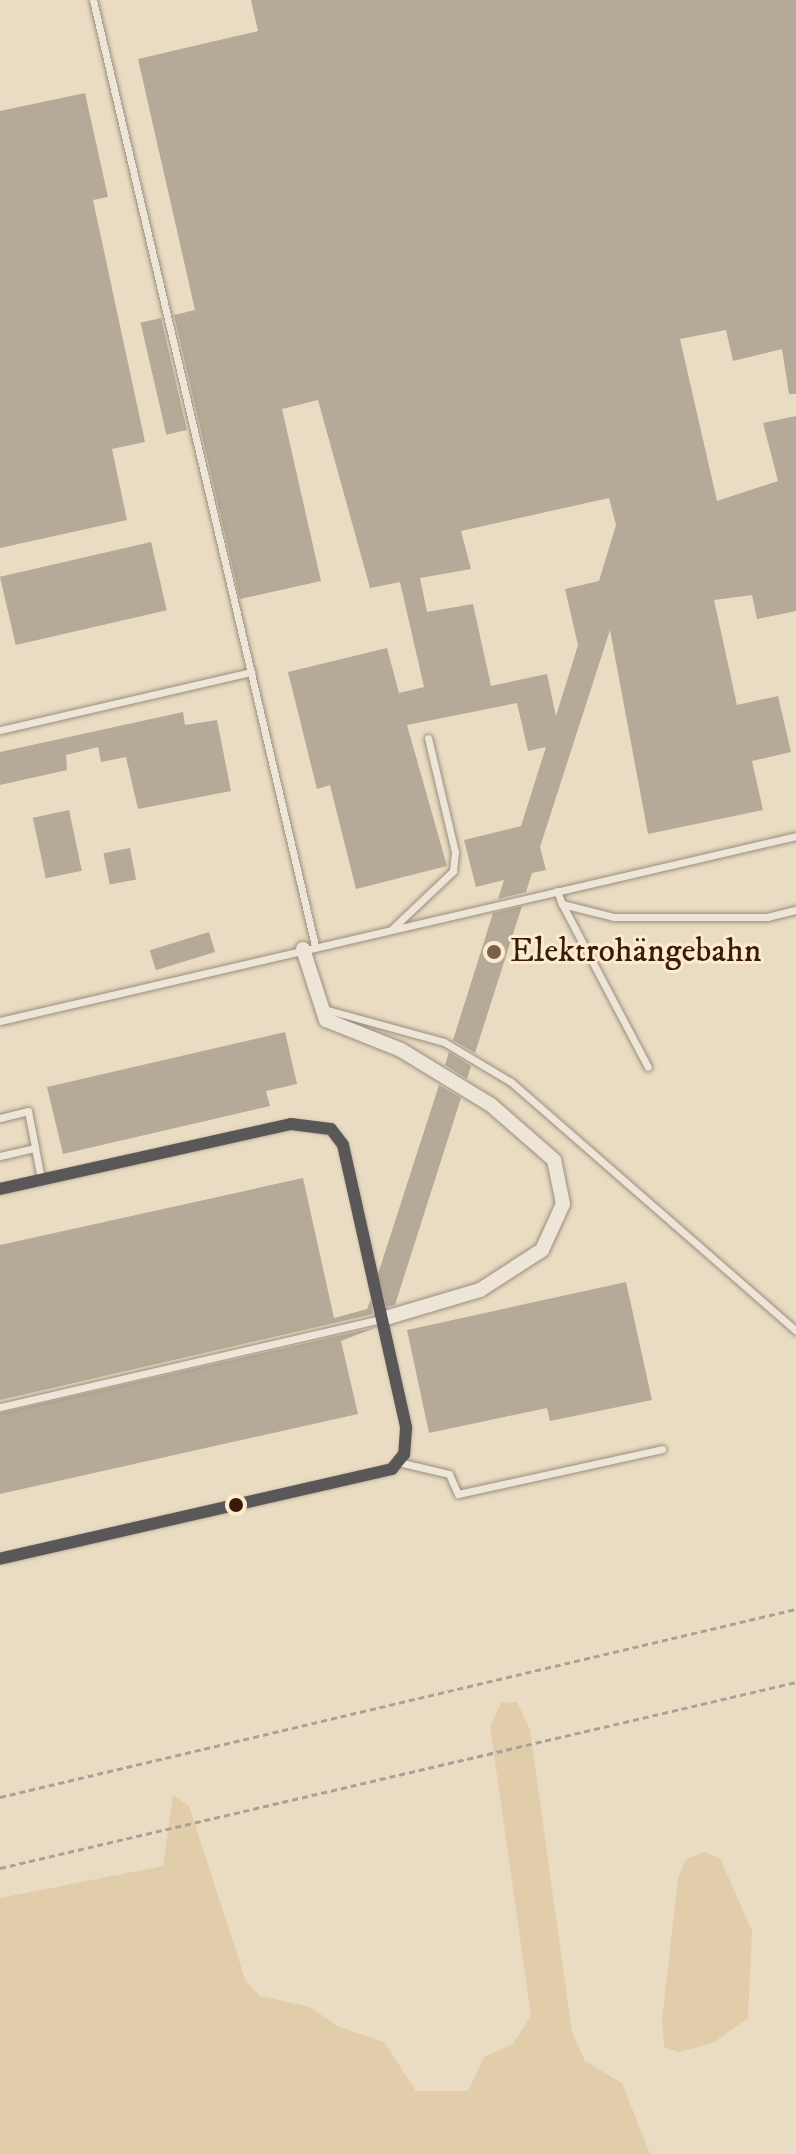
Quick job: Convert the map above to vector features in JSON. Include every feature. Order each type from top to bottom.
[{"type":"street","points":[[309,947],[319,1008],[326,1020],[401,1050],[491,1105],[554,1160],[563,1204],[542,1250],[480,1290],[382,1319]]},
{"type":"lane","points":[[93,0],[251,672],[309,947]]},
{"type":"lane","points":[[0,730],[251,672]]},
{"type":"lane","points":[[392,929],[453,871],[428,738]]},
{"type":"lane","points":[[0,1021],[796,836]]},
{"type":"lane","points":[[557,891],[648,1067]]},
{"type":"lane","points":[[562,904],[614,917],[767,917],[796,910]]},
{"type":"lane","points":[[319,1008],[444,1042],[511,1082],[630,1179],[737,1286],[795,1330]]},
{"type":"lane","points":[[0,1118],[28,1111],[41,1180]]},
{"type":"lane","points":[[0,1189],[291,1124],[331,1129],[343,1145],[406,1428],[398,1462],[392,1469],[0,1559]]},
{"type":"lane","points":[[0,1156],[35,1148]]},
{"type":"lane","points":[[0,1407],[382,1319]]},
{"type":"lane","points":[[398,1462],[449,1474],[458,1494],[662,1449]]},
{"type":"path","points":[[0,1797],[796,1609]]},
{"type":"path","points":[[0,1868],[796,1682]]},
{"type":"shaded area","points":[[517,1702],[530,1730],[572,2032],[585,2061],[622,2083],[650,2154],[0,2154],[0,1898],[163,1866],[173,1795],[189,1806],[246,1982],[260,1996],[310,2007],[337,2026],[384,2042],[416,2091],[468,2091],[484,2057],[513,2044],[531,2016],[490,1726],[501,1703]]},
{"type":"shaded area","points":[[705,1852],[720,1858],[752,1931],[748,2018],[713,2043],[678,2052],[664,2047],[662,2020],[678,1878],[686,1859]]},
{"type":"building","points":[[251,0],[796,0],[796,394],[789,394],[782,349],[733,361],[726,330],[680,339],[717,501],[778,481],[763,423],[796,416],[796,611],[757,619],[752,595],[714,600],[737,705],[778,696],[791,752],[752,761],[763,810],[648,834],[610,630],[540,847],[546,870],[532,873],[526,892],[498,899],[504,880],[476,887],[464,840],[521,826],[546,747],[528,751],[517,703],[407,725],[447,866],[356,889],[330,785],[317,789],[288,672],[387,648],[399,693],[424,687],[400,582],[370,588],[318,400],[282,409],[321,581],[240,599],[174,315],[195,310],[138,59],[258,31]],"holes":[[[609,498],[616,525],[599,581],[565,589],[578,645],[556,716],[547,674],[491,686],[473,604],[427,612],[420,578],[471,569],[461,531]]]},
{"type":"building","points":[[85,93],[108,197],[93,200],[145,442],[112,449],[127,520],[0,548],[0,111]]},
{"type":"building","points":[[161,318],[187,430],[166,435],[141,323]]},
{"type":"building","points":[[151,542],[167,610],[16,645],[0,577]]},
{"type":"building","points":[[183,712],[185,725],[217,720],[231,791],[138,809],[126,757],[101,762],[98,747],[66,755],[67,770],[0,785],[0,752]]},
{"type":"building","points":[[69,810],[82,871],[46,878],[33,818]]},
{"type":"building","points":[[130,848],[136,879],[110,885],[103,853]]},
{"type":"building","points":[[522,906],[475,1053],[453,1040],[493,913]]},
{"type":"building","points":[[209,932],[215,952],[156,970],[150,950]]},
{"type":"building","points":[[285,1032],[297,1084],[266,1091],[270,1106],[63,1154],[47,1087]]},
{"type":"building","points":[[449,1052],[471,1066],[467,1079],[445,1065]]},
{"type":"building","points":[[439,1085],[461,1098],[395,1305],[386,1307],[378,1274]]},
{"type":"building","points":[[303,1178],[334,1318],[367,1309],[371,1299],[373,1314],[0,1400],[0,1245]]},
{"type":"building","points":[[626,1282],[652,1400],[550,1421],[547,1408],[429,1433],[407,1330]]},
{"type":"building","points":[[377,1327],[341,1341],[358,1414],[0,1494],[0,1413]]},
{"type":"transit line","points":[[0,1189],[291,1124],[331,1129],[343,1145],[406,1428],[404,1454],[392,1469],[0,1559]]},
{"type":"place","name":"Elektrohängebahn","points":[[494,952]]}]
